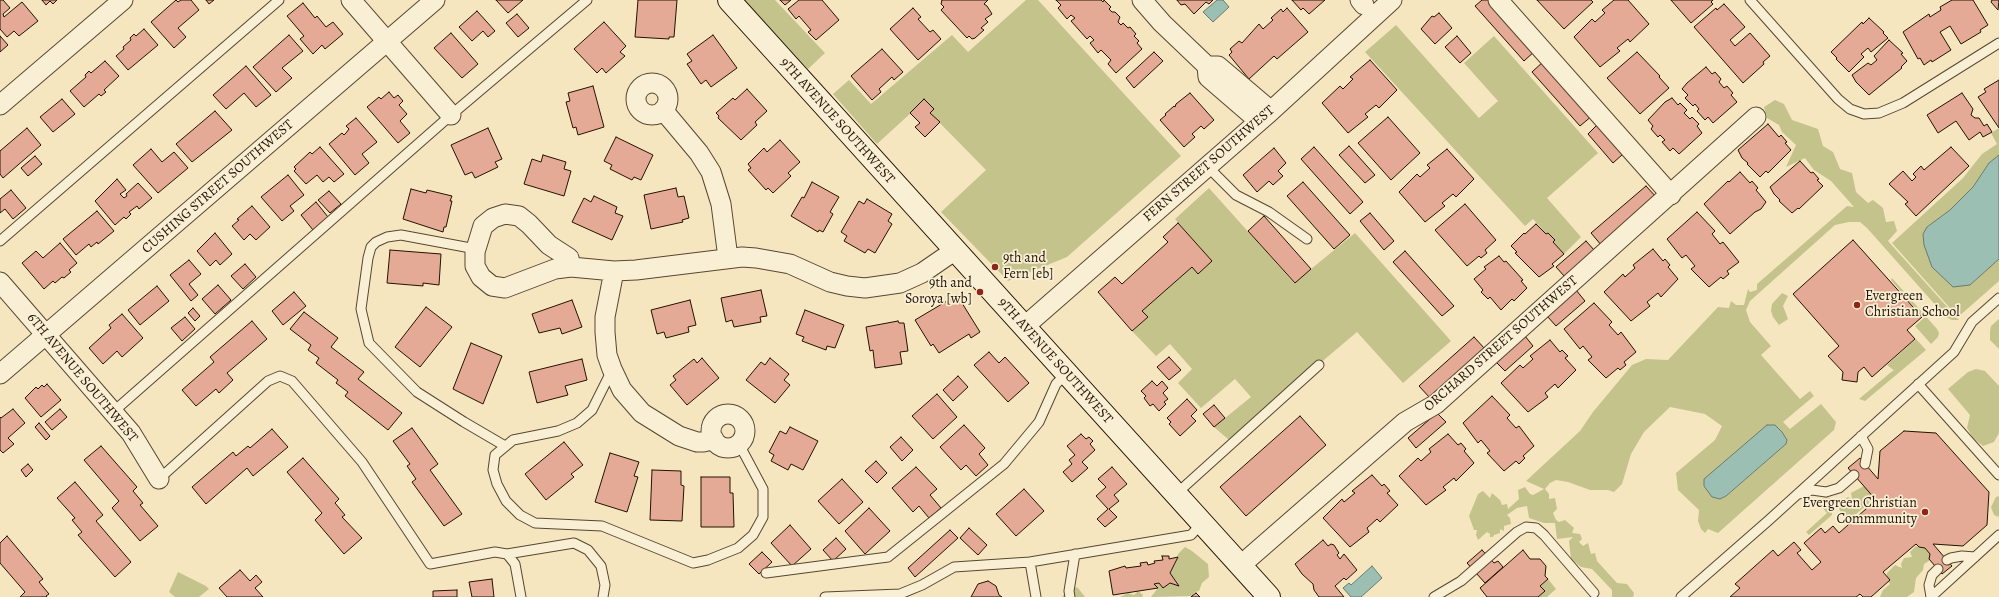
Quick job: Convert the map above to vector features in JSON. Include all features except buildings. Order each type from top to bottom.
[{"type":"street","points":[[0,105],[123,0]]},
{"type":"street","points":[[351,0],[451,115]]},
{"type":"street","name":"CUSHING STREET SOUTHWEST","points":[[0,374],[435,0]]},
{"type":"street","name":"9TH AVENUE SOUTHWEST","points":[[729,0],[954,251],[1025,326],[1269,597]]},
{"type":"street","points":[[1142,0],[1207,66],[1218,66],[1235,90],[1265,116]]},
{"type":"street","name":"FERN STREET SOUTHWEST","points":[[1025,326],[1265,116],[1392,0]]},
{"type":"street","points":[[1498,0],[1671,195]]},
{"type":"street","points":[[663,110],[699,153],[711,172],[721,204],[728,258]]},
{"type":"street","name":"ORCHARD STREET SOUTHWEST","points":[[1241,565],[1405,422],[1436,404],[1671,195],[1756,117]]},
{"type":"street","points":[[571,267],[569,258],[549,245],[530,224],[518,216],[506,214],[493,218],[483,226],[476,249],[475,266],[481,277],[492,286],[505,288],[555,269],[571,267],[614,271],[636,270],[742,257],[777,260],[790,264],[830,282],[865,288],[900,283],[922,273],[954,251]]},
{"type":"street","points":[[614,271],[605,316],[605,332],[607,355],[622,390],[642,413],[679,436],[697,442],[704,442],[714,439]]},
{"type":"street","name":"6TH AVENUE SOUTHWEST","points":[[0,282],[130,433],[159,479]]},
{"type":"street","points":[[729,414],[739,418],[745,428],[743,439],[739,444],[734,447],[723,447],[714,439],[711,431],[714,421],[723,415],[729,414]]},
{"type":"lane","points":[[0,240],[279,0]]},
{"type":"lane","points":[[113,412],[451,115],[587,0]]},
{"type":"lane","points":[[1750,0],[1838,99],[1850,109],[1864,114],[1879,113],[1903,103],[1999,43]]},
{"type":"lane","points":[[1207,166],[1236,195],[1269,212],[1307,239]]},
{"type":"lane","points":[[476,249],[401,235],[387,237],[376,242],[371,247],[368,258],[361,309],[369,343],[417,392],[505,446]]},
{"type":"lane","points":[[1681,597],[1954,352],[1972,322],[1999,298]]},
{"type":"lane","points":[[1176,494],[1319,365]]},
{"type":"lane","points":[[612,369],[592,410],[577,423],[558,431],[513,440],[495,455],[493,470],[497,484],[506,501],[520,515],[535,523],[602,526],[693,563],[708,560],[738,548],[753,535],[763,517],[763,489],[739,444]]},
{"type":"lane","points":[[766,574],[888,557],[1004,464],[1039,422],[1056,384],[1067,373]]},
{"type":"lane","points":[[159,479],[268,381],[280,376],[292,381],[362,462],[430,564],[495,552],[507,554],[574,543],[588,550],[601,566],[605,585],[603,597]]},
{"type":"lane","points":[[1918,384],[1999,476]]},
{"type":"lane","points":[[1861,436],[1868,449],[1865,464]]},
{"type":"lane","points":[[1796,495],[1812,490],[1826,492],[1839,488],[1854,475]]},
{"type":"lane","points":[[825,597],[900,594],[922,585],[954,566],[1030,562],[1190,535],[1203,523]]},
{"type":"lane","points":[[1437,596],[1461,581],[1517,532],[1526,527],[1536,528],[1544,535],[1594,593]]},
{"type":"lane","points":[[1931,597],[1999,535]]},
{"type":"lane","points":[[507,554],[515,564],[521,597]]},
{"type":"lane","points":[[1070,597],[1069,591],[1075,554]]},
{"type":"lane","points":[[1947,560],[1962,556],[1975,557]]},
{"type":"lane","points":[[1030,562],[1036,597]]},
{"type":"lane","points":[[1931,597],[1930,585],[1932,575],[1938,569]]},
{"type":"shaded area","points":[[745,0],[775,0],[825,53],[808,69]]},
{"type":"shaded area","points":[[1026,0],[1038,0],[1181,156],[1067,257],[1008,281],[941,212],[986,170],[930,113],[934,109],[925,100],[877,144],[833,94],[849,80],[871,104],[952,35],[968,52]]},
{"type":"shaded area","points":[[1396,25],[1479,118],[1498,101],[1464,63],[1494,36],[1598,153],[1547,198],[1581,237],[1564,254],[1533,219],[1525,226],[1365,52]]},
{"type":"shaded area","points":[[1775,100],[1784,104],[1792,120],[1818,129],[1823,146],[1833,152],[1840,169],[1852,173],[1856,192],[1868,203],[1873,200],[1883,208],[1886,222],[1894,221],[1897,231],[1888,241],[1959,320],[1952,320],[1946,317],[1860,222],[1849,222],[1835,225],[1750,301],[1746,310],[1750,322],[1771,346],[1761,355],[1800,399],[1810,391],[1814,396],[1783,422],[1790,429],[1821,404],[1836,422],[1834,430],[1718,533],[1708,529],[1705,533],[1701,529],[1698,521],[1699,510],[1678,490],[1676,473],[1715,440],[1722,426],[1705,414],[1670,407],[1644,432],[1631,454],[1622,484],[1614,492],[1608,490],[1590,490],[1568,482],[1556,480],[1550,483],[1545,489],[1549,494],[1549,499],[1555,498],[1557,509],[1553,513],[1556,520],[1559,522],[1565,520],[1574,528],[1572,533],[1580,534],[1582,539],[1579,542],[1583,546],[1588,543],[1591,554],[1595,553],[1597,561],[1617,583],[1627,584],[1634,593],[1633,597],[1612,597],[1612,590],[1592,569],[1581,567],[1571,559],[1569,541],[1573,537],[1557,539],[1555,523],[1544,523],[1529,518],[1527,506],[1517,508],[1507,515],[1510,518],[1511,524],[1504,526],[1504,531],[1500,529],[1500,533],[1494,535],[1493,537],[1490,537],[1490,534],[1487,532],[1478,540],[1476,535],[1477,530],[1474,530],[1469,516],[1478,494],[1483,491],[1490,498],[1492,493],[1500,500],[1502,505],[1507,504],[1508,509],[1519,499],[1518,490],[1525,487],[1530,494],[1533,495],[1544,489],[1526,481],[1580,431],[1593,412],[1632,365],[1646,359],[1668,360],[1718,307],[1729,308],[1731,301],[1736,305],[1744,305],[1748,289],[1750,292],[1757,290],[1757,284],[1847,206],[1854,207],[1831,181],[1814,170],[1805,158],[1786,167],[1796,145],[1782,132],[1779,125],[1767,118],[1764,107]],"holes":[[[1787,440],[1786,444],[1726,496],[1720,499],[1712,497]]]},
{"type":"shaded area","points":[[1999,128],[1999,155],[1989,163],[1973,187],[1950,210],[1927,227],[1970,285],[1999,259],[1999,281],[1958,317],[1892,243],[1963,178],[1982,154],[1997,144],[1991,133]]},
{"type":"shaded area","points":[[1209,188],[1294,283],[1355,233],[1451,341],[1403,383],[1357,332],[1229,440],[1214,427],[1251,397],[1235,379],[1201,408],[1178,383],[1192,369],[1170,344],[1156,356],[1132,331],[1148,317],[1142,311],[1192,267],[1198,274],[1212,261],[1175,219]]},
{"type":"shaded area","points":[[1892,278],[1937,329],[1939,333],[1938,337],[1931,344],[1915,326],[1924,318],[1891,280]]},
{"type":"shaded area","points":[[1782,293],[1788,296],[1783,306],[1788,319],[1779,325],[1773,317],[1771,311],[1772,304]]},
{"type":"shaded area","points":[[1999,319],[1999,349],[1990,340],[1990,331],[1991,326]]},
{"type":"shaded area","points":[[1916,339],[1926,350],[1865,401],[1859,399],[1890,373],[1894,370],[1887,365]]},
{"type":"shaded area","points":[[1976,369],[1985,371],[1999,386],[1999,433],[1994,442],[1983,446],[1973,438],[1967,428],[1970,415],[1948,389],[1968,372]]},
{"type":"shaded area","points":[[1864,486],[1875,498],[1849,520],[1839,509],[1840,503],[1848,497],[1852,499],[1851,493]]},
{"type":"shaded area","points":[[1999,496],[1999,517],[1994,515],[1991,507],[1996,497]]},
{"type":"shaded area","points":[[1826,497],[1832,499],[1832,515],[1809,535],[1806,532],[1827,513],[1819,504],[1820,500]]},
{"type":"shaded area","points":[[1916,546],[1925,548],[1930,554],[1929,561],[1924,564],[1923,570],[1916,578],[1914,592],[1907,597],[1880,597],[1883,590],[1890,584],[1886,579],[1887,573],[1895,565],[1902,568],[1901,564],[1904,558],[1912,557],[1910,552]]},
{"type":"shaded area","points":[[1185,547],[1208,564],[1209,577],[1202,583],[1199,591],[1195,592],[1192,596],[1151,597],[1158,588],[1154,584],[1159,583],[1163,588],[1170,583],[1179,585],[1170,573],[1176,562],[1178,554]]},
{"type":"shaded area","points":[[178,572],[209,589],[199,597],[175,597],[169,592]]},
{"type":"shaded area","points":[[1548,579],[1556,589],[1547,597],[1538,597],[1545,591],[1540,586]]},
{"type":"shaded area","points":[[1072,586],[1078,588],[1085,597],[1062,597]]},
{"type":"shaded area","points":[[1138,591],[1143,595],[1142,597],[1120,597],[1128,593],[1134,595]]},
{"type":"water","points":[[1217,0],[1223,0],[1229,7],[1213,22],[1203,12]]},
{"type":"water","points":[[1999,155],[1999,259],[1970,285],[1953,287],[1932,267],[1924,245],[1923,234],[1927,227],[1950,210],[1973,187],[1989,163]]},
{"type":"water","points":[[1767,425],[1775,425],[1782,432],[1787,440],[1786,444],[1726,496],[1720,499],[1712,497],[1704,486],[1704,479]]},
{"type":"water","points":[[1372,566],[1382,578],[1361,597],[1351,597],[1343,588],[1349,583],[1351,585]]},
{"type":"place","name":"9th and Fern [eb]","points":[[995,267]]},
{"type":"place","name":"9th and Soroya [wb]","points":[[980,292]]},
{"type":"place","name":"Evergreen Christian School","points":[[1857,305]]},
{"type":"place","name":"Evergreen Christian Commmunity","points":[[1925,512]]}]
